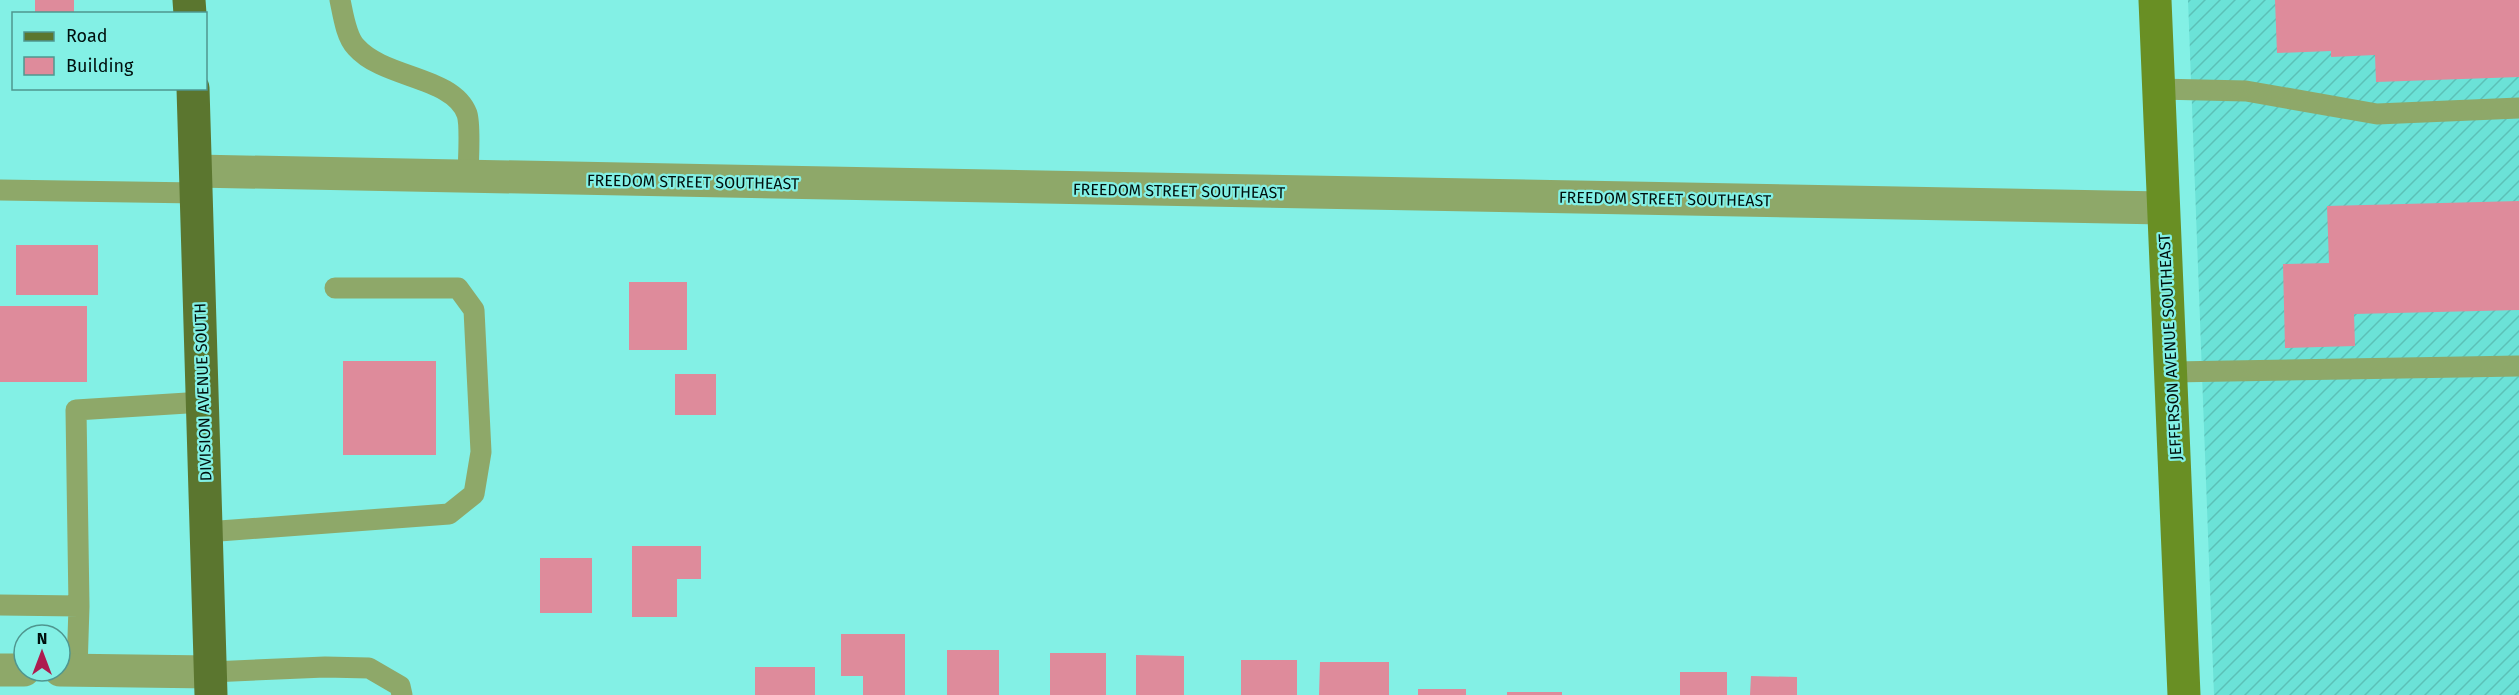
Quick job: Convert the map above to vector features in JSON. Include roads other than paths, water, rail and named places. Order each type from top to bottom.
[{"type":"main road","name":"DIVISION AVENUE SOUTH","points":[[193,90],[211,684]]},
{"type":"street","name":"JEFFERSON AVENUE SOUTHEAST","points":[[2155,0],[2184,695]]},
{"type":"street","name":"FREEDOM STREET SOUTHEAST","points":[[197,182],[468,178],[2163,208]]},
{"type":"street","points":[[72,670],[211,684]]},
{"type":"lane","points":[[340,0],[354,46],[378,66],[437,86],[457,98],[467,115],[468,178]]},
{"type":"lane","points":[[2158,89],[2246,91],[2377,114],[2519,108]]},
{"type":"lane","points":[[0,190],[197,182]]},
{"type":"lane","points":[[206,532],[449,514],[474,494],[481,452],[474,310],[458,288],[335,288]]},
{"type":"lane","points":[[2172,372],[2519,366]]},
{"type":"lane","points":[[72,647],[79,606],[76,410],[203,402]]},
{"type":"lane","points":[[0,605],[79,606]]},
{"type":"lane","points":[[211,684],[325,667],[369,669],[400,686],[402,695]]}]
